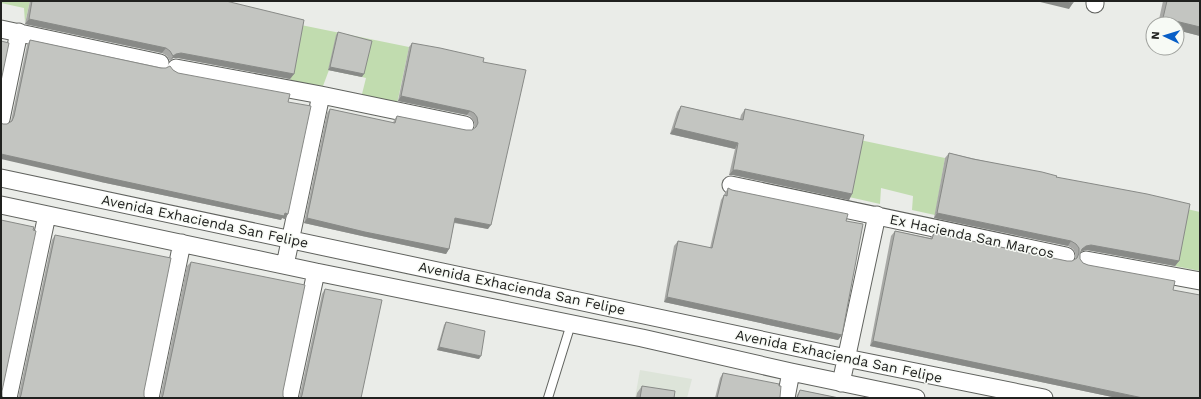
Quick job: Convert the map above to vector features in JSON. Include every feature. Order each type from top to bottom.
[{"type":"street","points":[[1,29],[168,65],[465,125]]},
{"type":"street","points":[[1,119],[19,32]]},
{"type":"street","points":[[285,265],[321,96]]},
{"type":"street","name":"Avenida Exhacienda San Felipe","points":[[1,178],[846,358],[1044,398]]},
{"type":"street","name":"Ex Hacienda San Marcos","points":[[731,185],[1066,256]]},
{"type":"street","name":"Avenida Exhacienda San Felipe","points":[[1,205],[316,272],[642,338],[841,383],[916,398]]},
{"type":"street","points":[[8,398],[47,215]]},
{"type":"street","name":"Ex Hacienda San Marcos","points":[[841,383],[877,215]]},
{"type":"street","points":[[150,398],[182,243]]},
{"type":"street","points":[[1086,260],[1200,281]]},
{"type":"street","points":[[289,398],[316,272]]},
{"type":"street","points":[[786,398],[791,372]]},
{"type":"lane","points":[[548,398],[571,324]]},
{"type":"shaded area","points":[[640,370],[692,379],[687,398],[635,398]]},
{"type":"green space","points":[[1,1],[30,1],[25,23],[24,8],[1,3]]},
{"type":"green space","points":[[301,25],[409,47],[397,104],[360,102],[366,78],[362,77],[329,70],[323,86],[290,81]]},
{"type":"green space","points":[[860,140],[945,158],[935,215],[912,210],[913,196],[881,188],[880,204],[849,197]]},
{"type":"green space","points":[[1187,209],[1200,212],[1200,271],[1175,266]]},
{"type":"building","points":[[32,1],[226,1],[304,20],[294,74],[181,53],[173,56],[166,48],[29,19]]},
{"type":"building","points":[[1167,1],[1200,1],[1200,27],[1185,23],[1185,16],[1163,16]]},
{"type":"building","points":[[338,32],[372,41],[364,74],[330,67]]},
{"type":"building","points":[[30,40],[161,68],[170,66],[178,73],[290,94],[288,102],[311,106],[288,214],[285,213],[284,216],[1,154],[1,123],[7,124],[12,121],[14,116]]},
{"type":"building","points":[[1,41],[9,43],[1,81]]},
{"type":"building","points":[[412,43],[484,58],[483,62],[526,70],[491,225],[455,218],[449,249],[365,232],[307,218],[330,109],[395,123],[397,116],[466,130],[472,130],[476,127],[478,123],[477,117],[470,111],[401,96]]},
{"type":"building","points":[[681,106],[743,120],[745,109],[864,135],[852,194],[733,170],[738,143],[674,128]]},
{"type":"building","points":[[949,153],[1042,172],[1057,176],[1056,177],[1147,194],[1190,204],[1179,261],[1091,245],[1082,249],[1080,259],[1083,263],[1088,265],[1175,281],[1173,290],[1200,295],[1200,398],[1143,398],[873,341],[895,231],[932,239],[934,233],[1067,261],[1072,261],[1077,258],[1079,248],[1071,241],[937,213]]},
{"type":"building","points":[[728,188],[848,214],[846,221],[863,224],[842,335],[667,297],[678,241],[712,248],[724,195],[727,196]]},
{"type":"building","points":[[1,220],[34,227],[33,230],[36,231],[2,391],[3,398],[1,398]]},
{"type":"building","points":[[55,235],[171,258],[144,391],[145,398],[20,398]]},
{"type":"building","points":[[191,262],[305,285],[283,391],[284,398],[162,398]]},
{"type":"building","points":[[325,289],[382,300],[361,398],[301,398]]},
{"type":"building","points":[[446,322],[485,331],[481,356],[439,347]]},
{"type":"building","points":[[723,373],[779,384],[779,386],[781,386],[781,398],[717,398]]},
{"type":"building","points":[[642,386],[675,391],[674,398],[640,398]]},
{"type":"building","points":[[800,390],[839,398],[797,398]]}]
